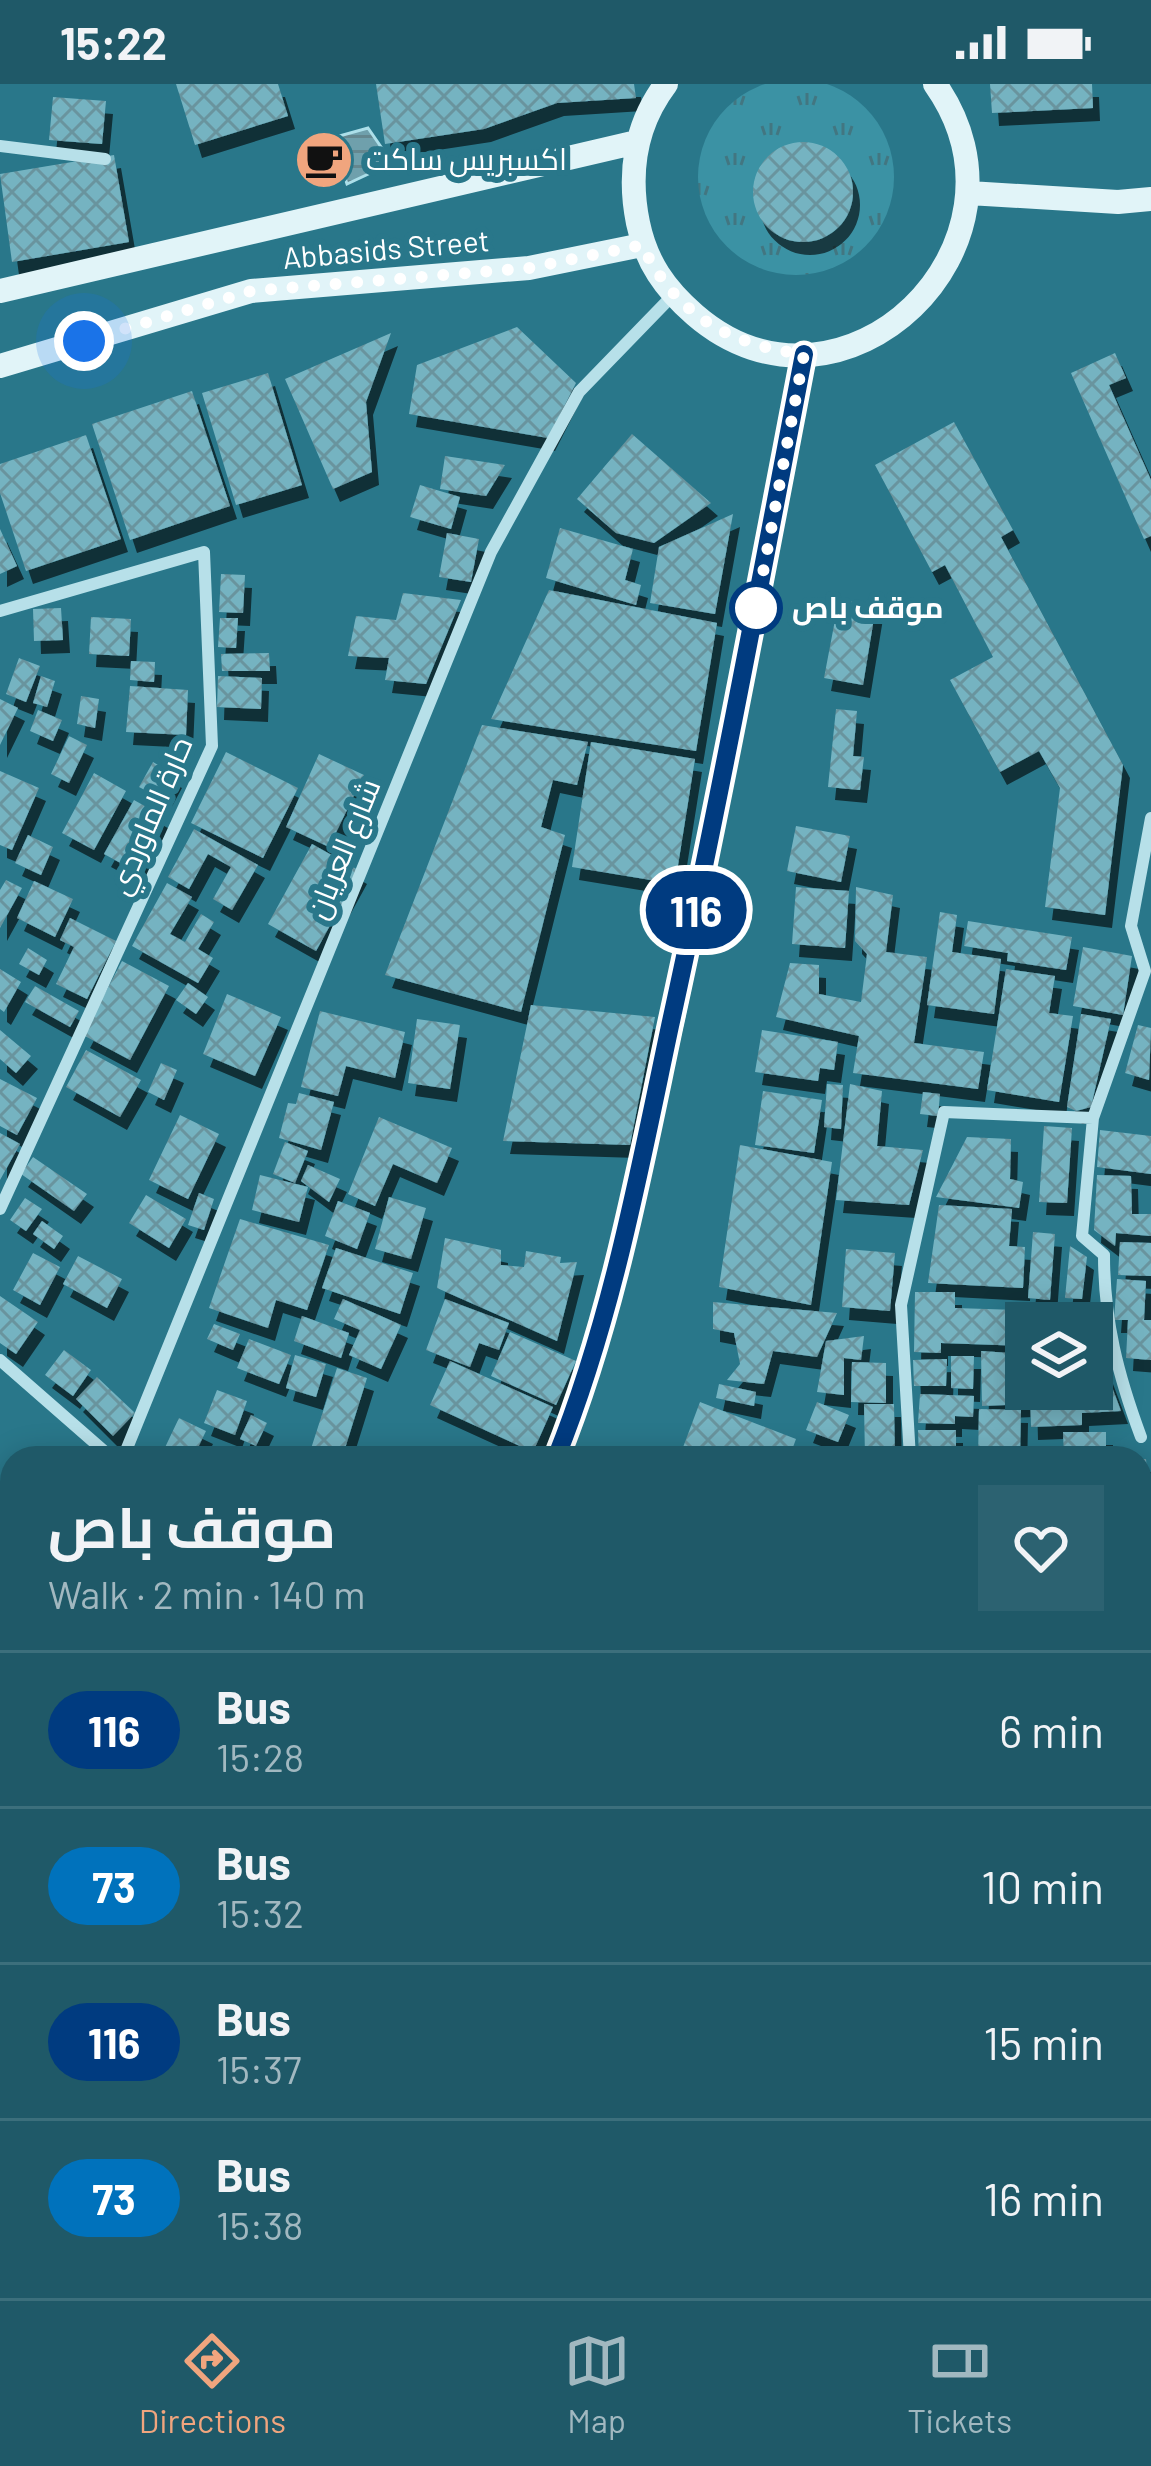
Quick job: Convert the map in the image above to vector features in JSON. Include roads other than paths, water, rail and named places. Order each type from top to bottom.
[{"type":"main road","points":[[666,84],[637,142],[632,194],[642,245],[673,295],[710,328],[755,348],[804,354],[854,345],[911,311],[935,287],[959,242],[969,194],[966,147],[935,84]]},
{"type":"main road","name":"Abbasids Street","points":[[0,291],[637,142]]},
{"type":"main road","points":[[969,194],[1118,202],[1151,199]]},
{"type":"main road","name":"Abbasids Street","points":[[0,366],[251,291],[529,268],[642,245]]},
{"type":"main road","points":[[560,1446],[604,1318],[634,1197],[727,762],[804,354]]},
{"type":"street","points":[[0,146],[105,159]]},
{"type":"street","name":"شارع العريان","points":[[128,1446],[491,552],[579,392],[673,295]]},
{"type":"street","name":"حارة الماوردي","points":[[0,611],[204,552],[212,746],[0,1209]]},
{"type":"street","points":[[1141,1436],[1114,1365],[1104,1302],[1104,1255],[1082,1236],[1093,1118],[1145,971],[1132,926],[1151,818]]},
{"type":"street","points":[[909,1446],[901,1305],[944,1112],[1093,1118]]},
{"type":"street","points":[[0,1360],[98,1446]]},
{"type":"water","points":[[368,128],[392,163],[347,184],[332,138]]},
{"type":"place","name":"اكسبريس ساكت","points":[[324,160]]},
{"type":"place","name":"موقف باص","points":[[756,608]]}]
